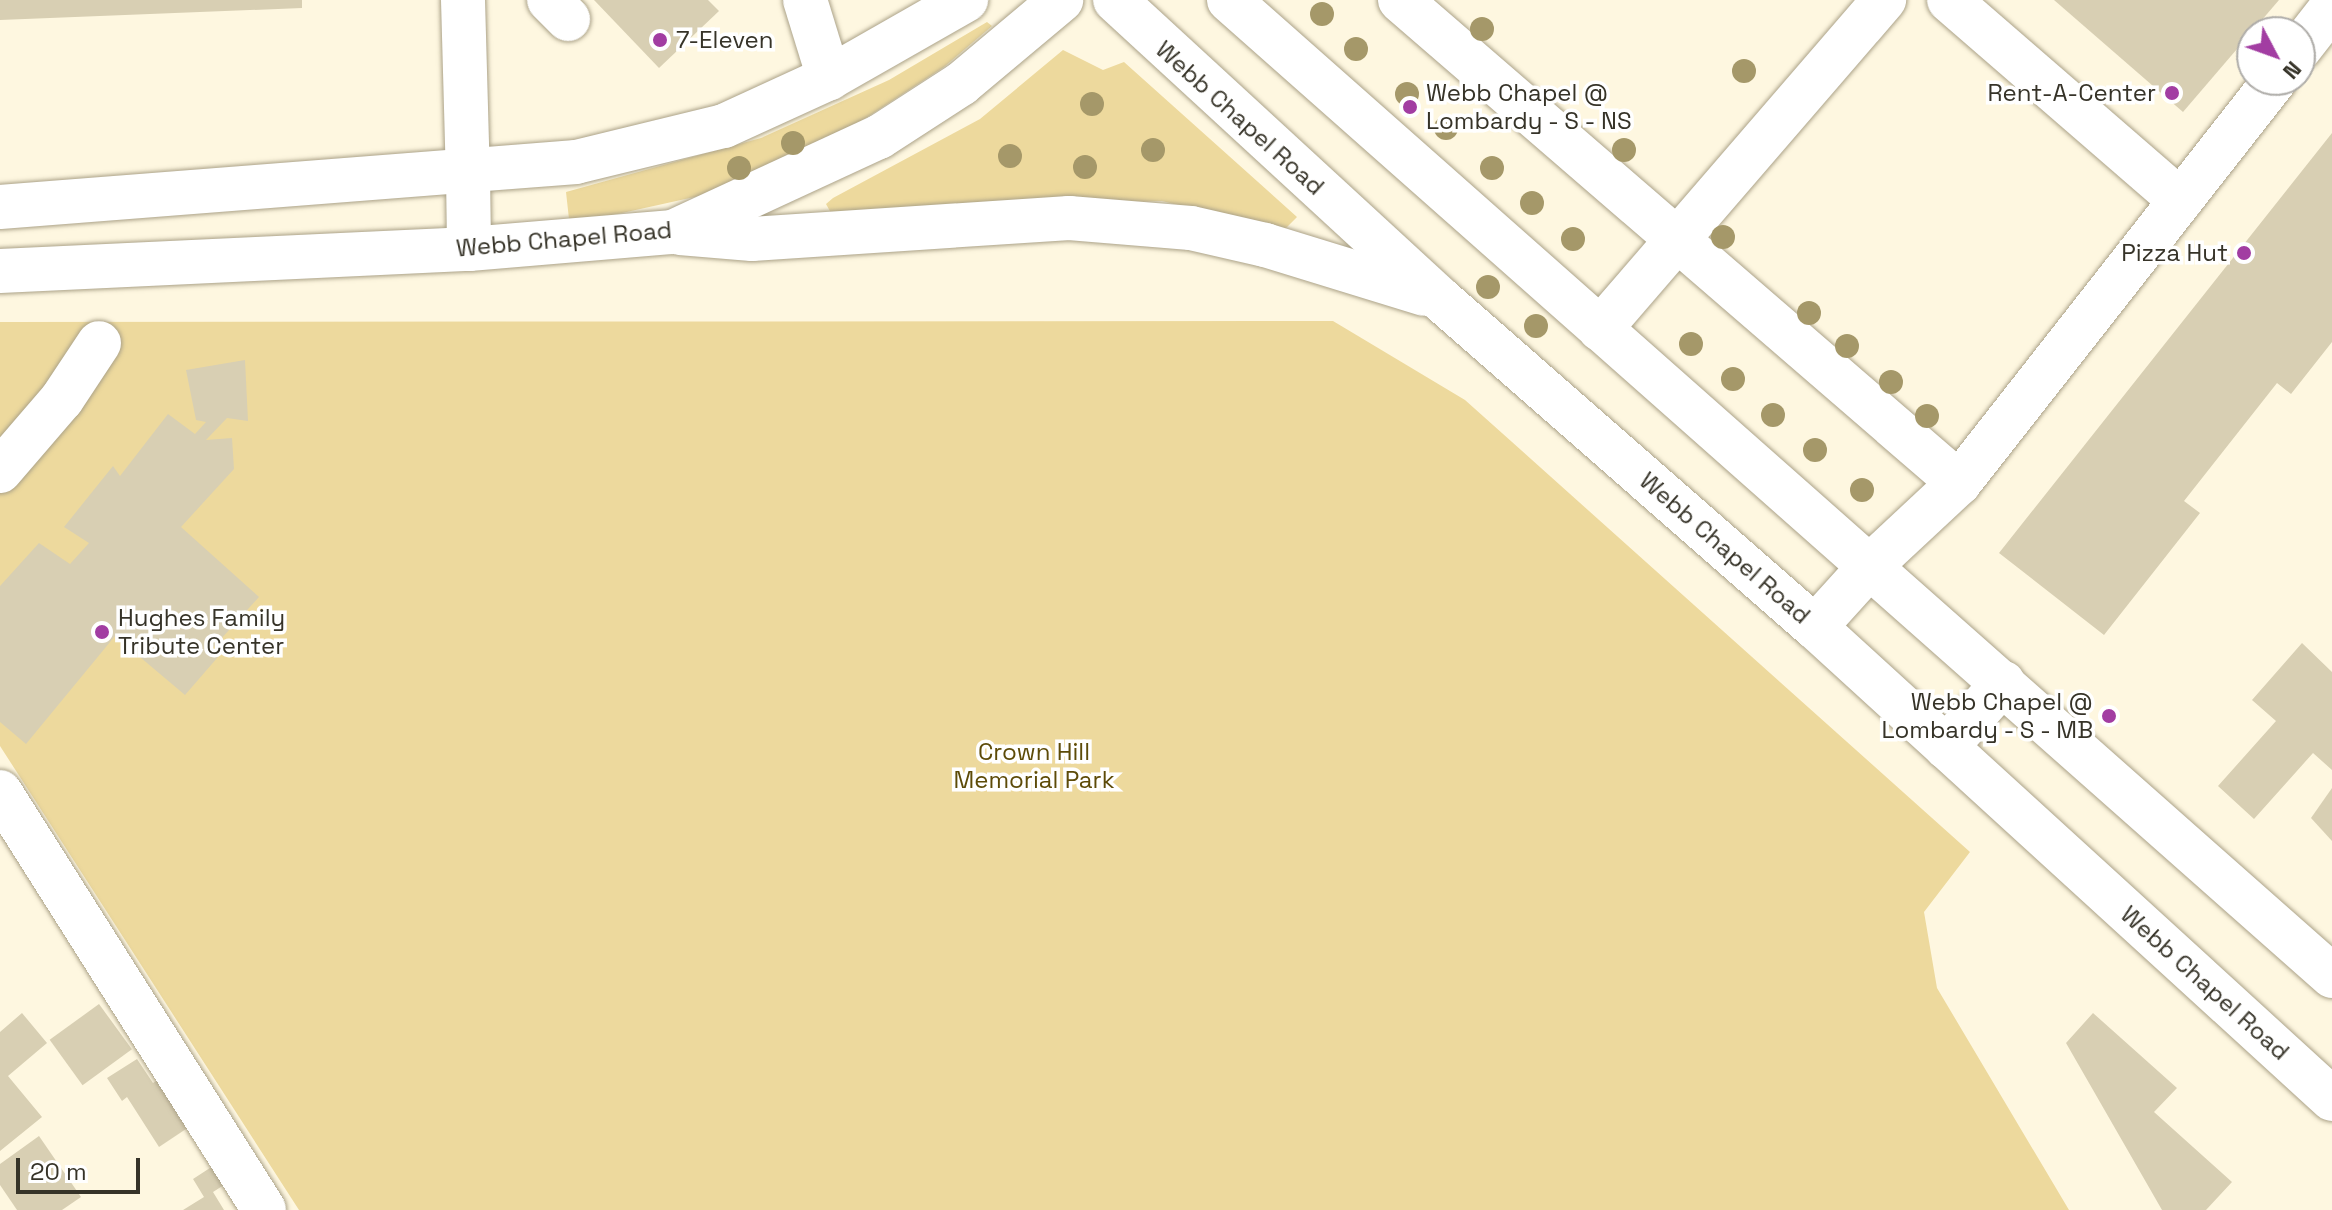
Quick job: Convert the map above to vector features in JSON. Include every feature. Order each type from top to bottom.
[{"type":"main road","points":[[463,0],[469,249]]},
{"type":"main road","points":[[0,207],[468,174],[576,162],[724,126],[829,78],[966,0]]},
{"type":"main road","name":"Webb Chapel Road","points":[[0,271],[469,249],[673,232],[879,137],[961,84],[1061,0]]},
{"type":"main road","name":"Webb Chapel Road","points":[[1115,0],[1440,299],[2324,1077]]},
{"type":"main road","points":[[1229,0],[1304,70],[1871,565],[2332,976]]},
{"type":"main road","points":[[1251,0],[1261,20],[1304,70]]},
{"type":"main road","points":[[1400,0],[1959,483]]},
{"type":"main road","points":[[1600,329],[1884,0]]},
{"type":"main road","points":[[1949,0],[2180,200]]},
{"type":"main road","points":[[815,4],[829,78]]},
{"type":"main road","points":[[2316,28],[2332,7]]},
{"type":"main road","points":[[1815,627],[1871,565],[1959,483],[2262,96]]},
{"type":"main road","points":[[673,232],[752,239],[1069,218],[1191,228],[1265,245],[1440,299]]},
{"type":"main road","points":[[0,471],[62,399],[99,343]]},
{"type":"main road","points":[[1946,747],[2003,683]]},
{"type":"main road","points":[[0,792],[264,1210]]},
{"type":"green space","points":[[987,22],[992,26],[944,67],[849,129],[744,186],[586,221],[569,219],[566,192],[761,138],[889,80]]},
{"type":"green space","points":[[1063,50],[1103,70],[1124,62],[1297,217],[1283,231],[1162,201],[831,213],[826,204],[833,198],[980,119]]},
{"type":"green space","name":"Crown Hill Memorial Park","points":[[1333,321],[1465,400],[1970,852],[1924,912],[1937,988],[2069,1210],[299,1210],[0,746],[0,322]]},
{"type":"building","points":[[0,0],[302,0],[302,8],[0,20]]},
{"type":"building","name":"7-Eleven","points":[[594,0],[708,0],[719,11],[659,68]]},
{"type":"building","points":[[2054,0],[2279,0],[2265,16],[2236,16],[2236,50],[2183,112]]},
{"type":"building","points":[[2332,133],[2332,342],[2291,394],[2277,383],[2184,501],[2200,513],[2104,635],[1999,553]]},
{"type":"building","points":[[245,360],[248,421],[227,418],[206,440],[232,438],[234,469],[181,527],[259,597],[211,650],[218,657],[185,695],[115,636],[26,744],[0,722],[0,586],[39,543],[70,564],[89,543],[64,527],[113,466],[120,476],[168,414],[195,434],[206,422],[196,420],[186,370]]},
{"type":"building","points":[[2302,643],[2332,672],[2332,770],[2313,753],[2254,819],[2218,786],[2276,721],[2252,700]]},
{"type":"building","points":[[2332,788],[2332,841],[2311,818]]},
{"type":"building","points":[[99,1004],[132,1049],[83,1085],[50,1040]]},
{"type":"building","points":[[22,1013],[47,1043],[8,1076],[42,1117],[0,1151],[0,1032]]},
{"type":"building","points":[[2093,1013],[2177,1088],[2154,1112],[2232,1182],[2206,1210],[2162,1210],[2066,1043]]},
{"type":"building","points":[[137,1059],[153,1083],[164,1076],[195,1123],[159,1147],[127,1097],[122,1101],[107,1078]]},
{"type":"building","points":[[39,1136],[81,1197],[62,1210],[17,1210],[0,1185],[0,1164]]},
{"type":"building","points":[[213,1166],[224,1185],[213,1192],[224,1210],[183,1210],[204,1197],[193,1179]]},
{"type":"place","name":"7-Eleven","points":[[660,40]]},
{"type":"place","name":"Rent-A-Center","points":[[2172,93]]},
{"type":"place","name":"Webb Chapel @ Lombardy - S - NS","points":[[1410,107]]},
{"type":"place","name":"Pizza Hut","points":[[2244,253]]},
{"type":"place","name":"Hughes Family Tribute Center","points":[[102,632]]},
{"type":"place","name":"Webb Chapel @ Lombardy - S - MB","points":[[2109,716]]}]
